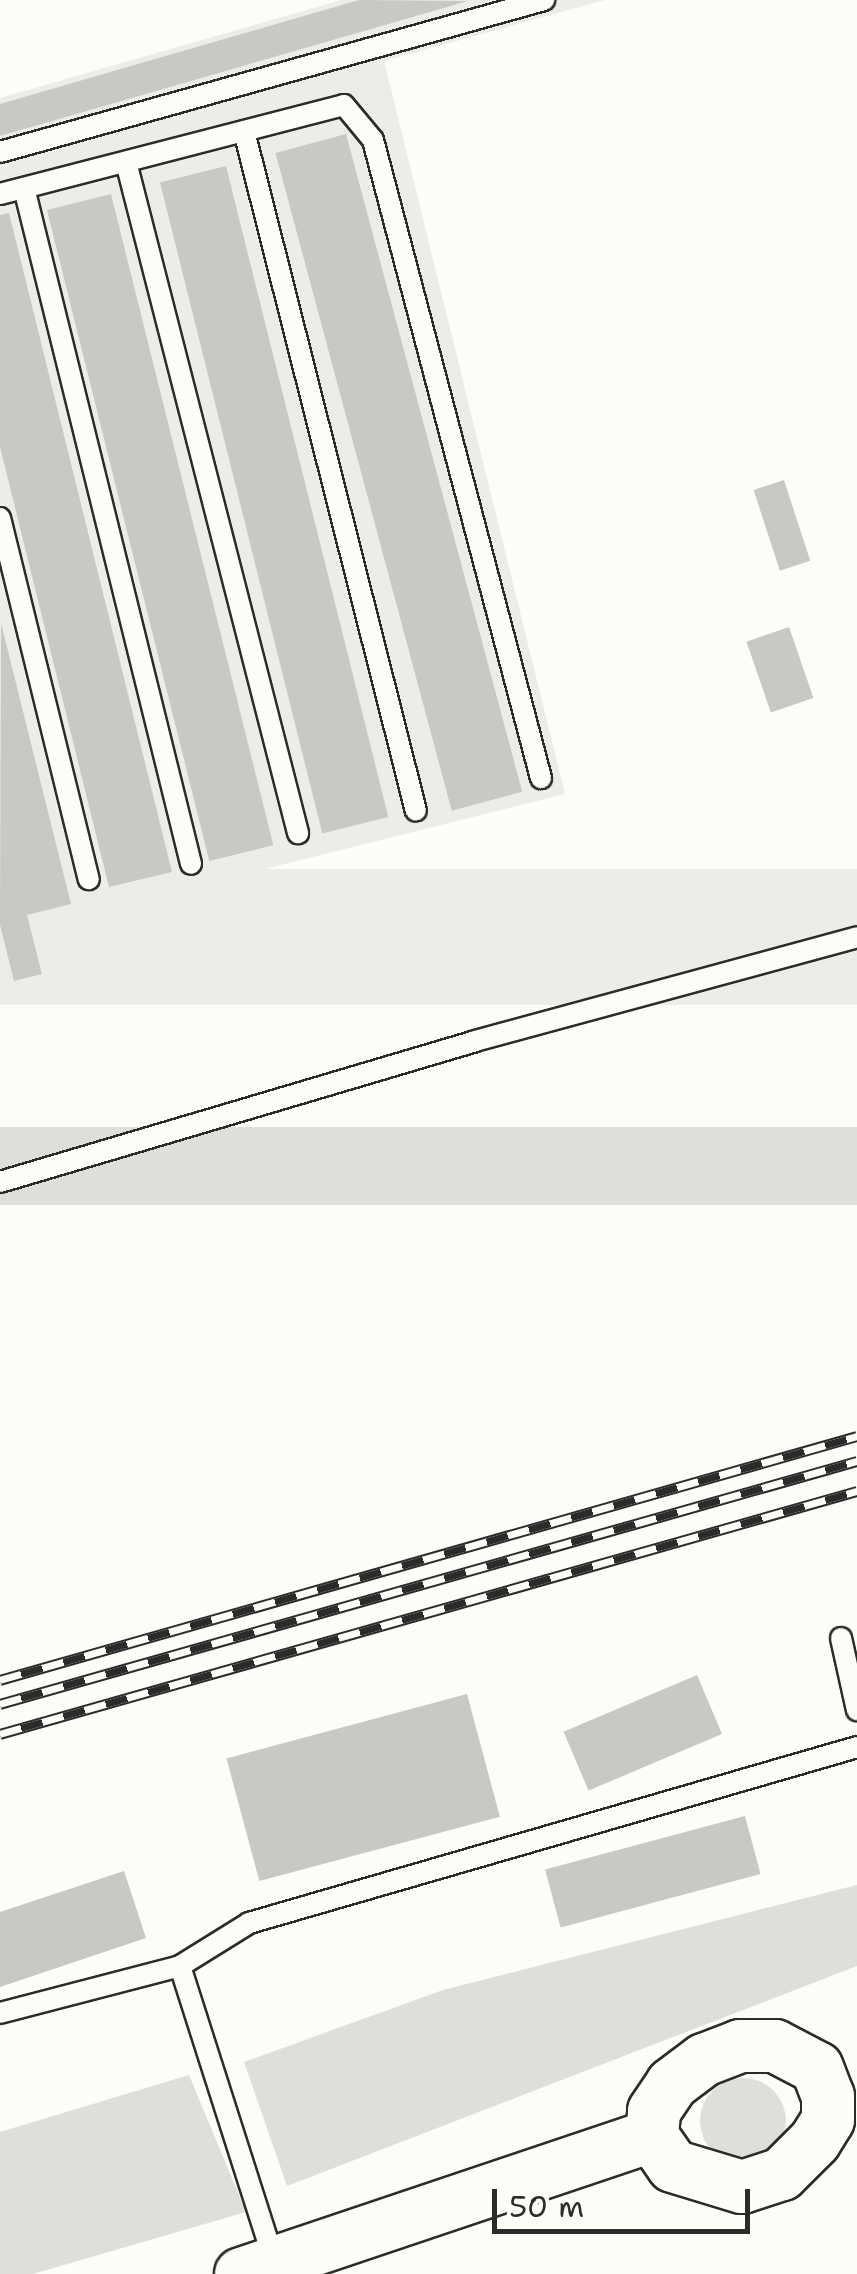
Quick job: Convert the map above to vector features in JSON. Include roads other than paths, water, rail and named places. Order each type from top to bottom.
[{"type":"street","points":[[740,2046],[775,2046],[837,2060],[828,2120],[782,2174],[742,2187],[712,2182],[673,2166],[652,2136],[654,2111],[672,2084],[704,2060],[740,2046]]},
{"type":"street","points":[[258,2269],[652,2136]]},
{"type":"lane","points":[[0,152],[544,0]]},
{"type":"lane","points":[[0,194],[344,106],[373,140],[540,778]]},
{"type":"lane","points":[[244,131],[416,811]]},
{"type":"lane","points":[[126,162],[298,833]]},
{"type":"lane","points":[[24,188],[192,864]]},
{"type":"lane","points":[[0,518],[89,879]]},
{"type":"lane","points":[[0,1182],[475,1040],[857,936]]},
{"type":"lane","points":[[841,1638],[857,1710]]},
{"type":"lane","points":[[0,2013],[180,1966],[249,1923],[857,1747]]},
{"type":"lane","points":[[180,1966],[258,2269]]},
{"type":"railway","points":[[0,1680],[857,1436]]},
{"type":"railway","points":[[0,1704],[857,1461]]},
{"type":"railway","points":[[0,1734],[857,1491]]}]
